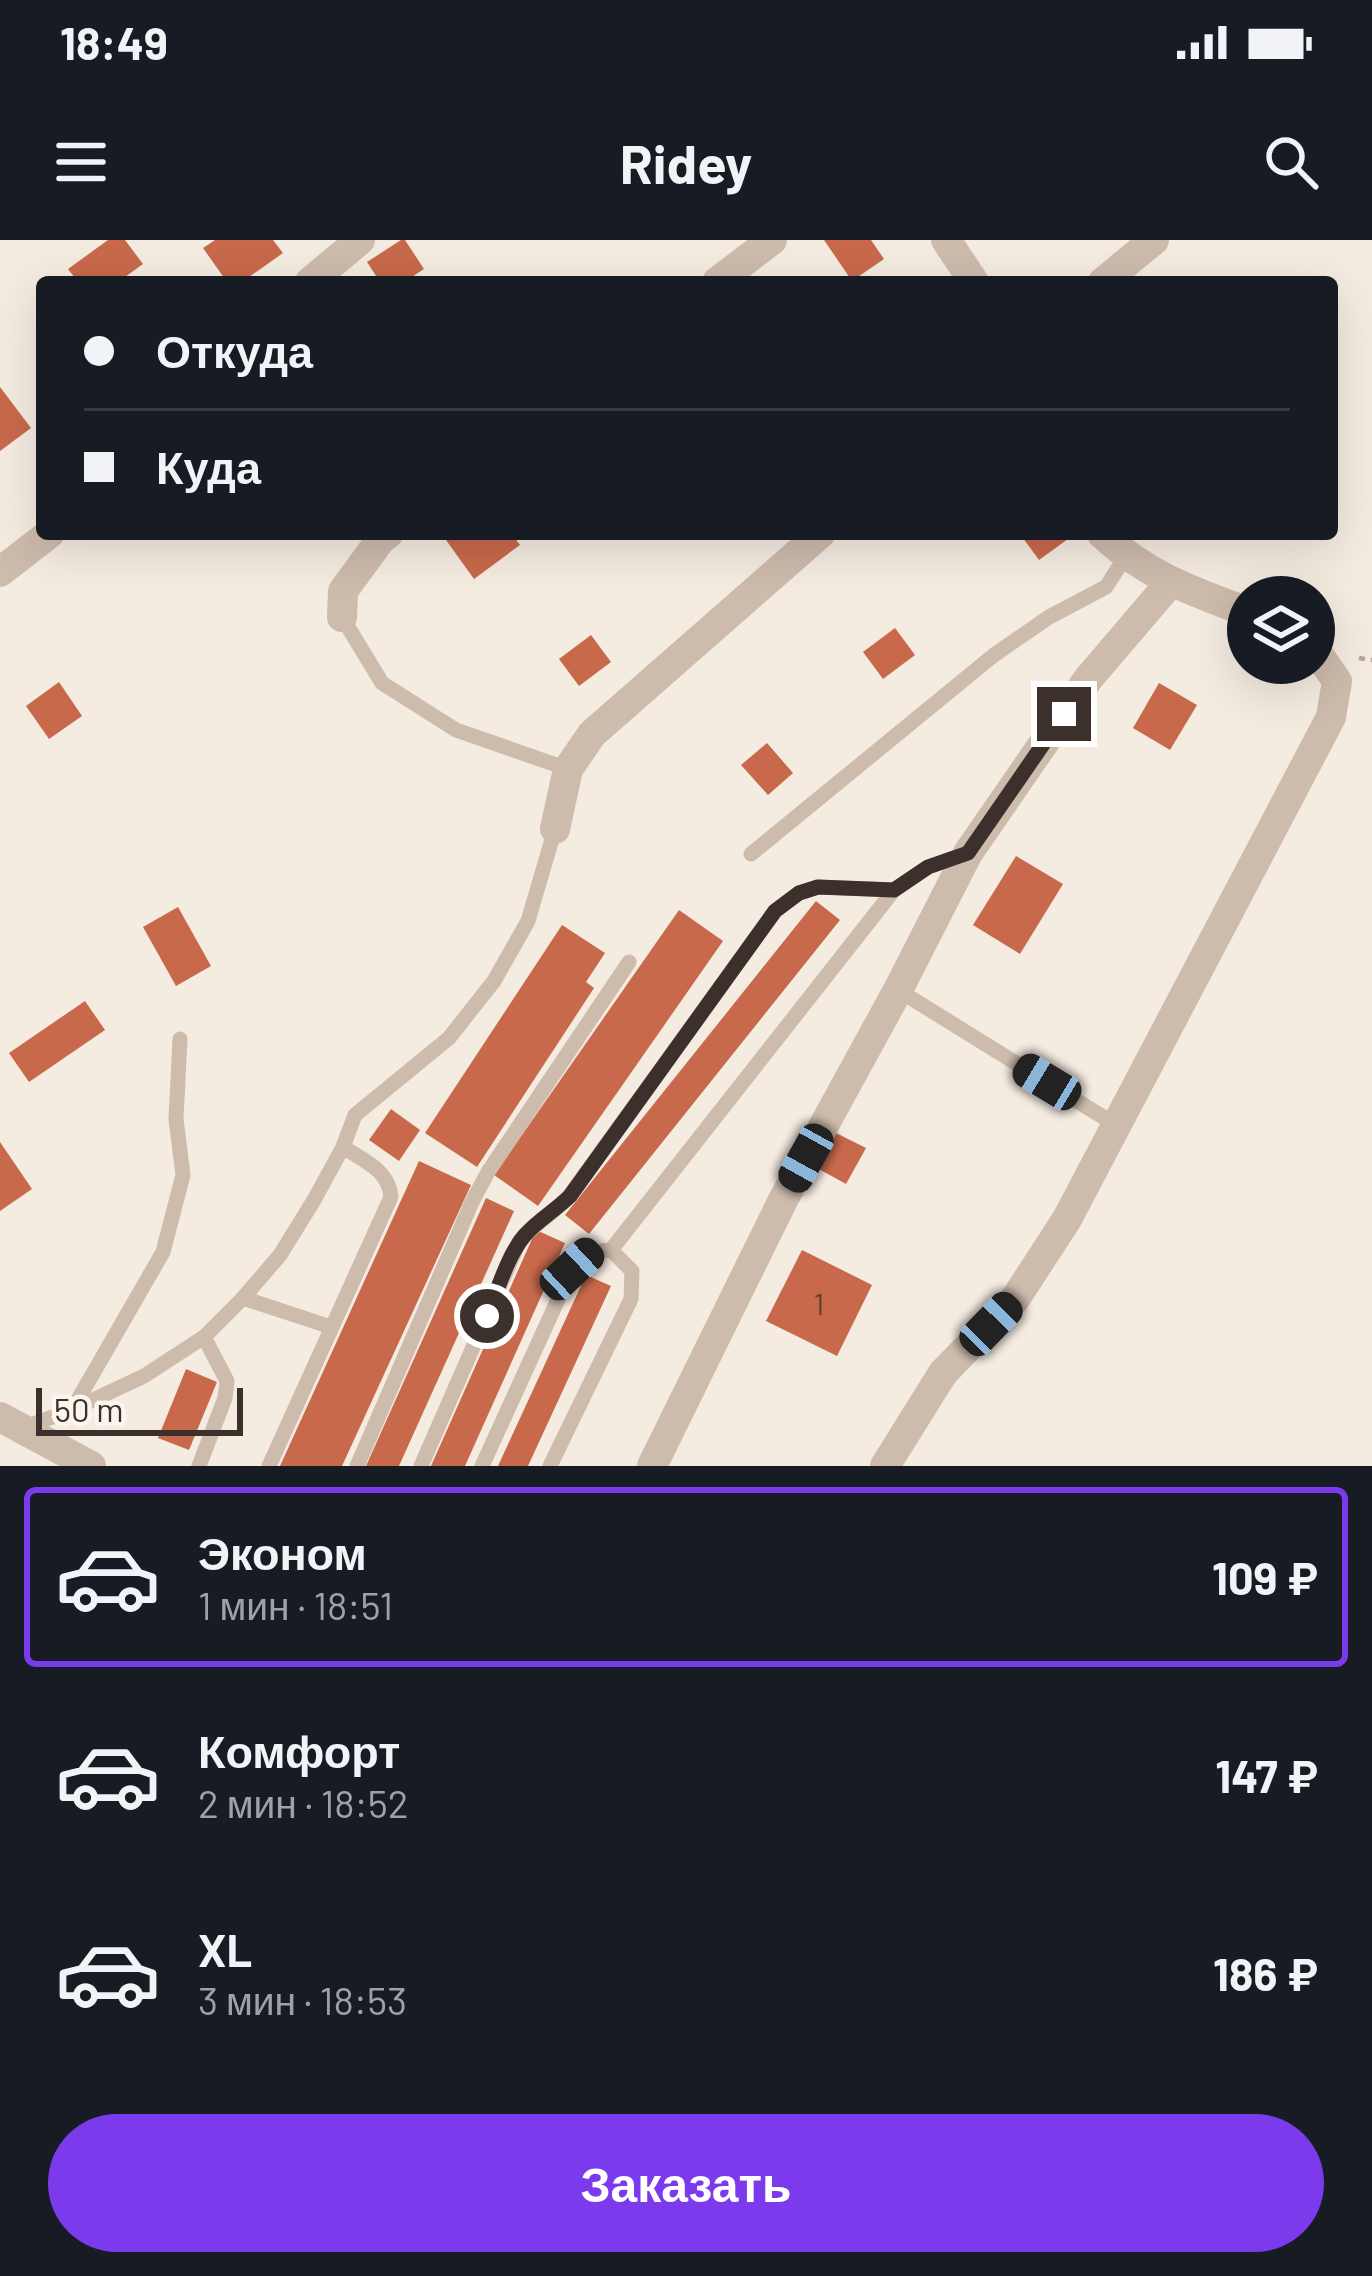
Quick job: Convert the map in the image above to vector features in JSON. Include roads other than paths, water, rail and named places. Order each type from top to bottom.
[{"type":"street","points":[[317,276],[360,240]]},
{"type":"street","points":[[725,276],[772,240]]},
{"type":"street","points":[[946,240],[970,276]]},
{"type":"street","points":[[1110,276],[1154,240]]},
{"type":"street","points":[[0,572],[41,540]]},
{"type":"street","points":[[342,617],[343,591],[375,540]]},
{"type":"street","points":[[556,829],[568,769],[592,734],[813,540]]},
{"type":"street","points":[[1109,540],[1170,583],[1227,604]]},
{"type":"street","points":[[652,1466],[783,1200],[968,853],[1088,679],[1170,583]]},
{"type":"street","points":[[885,1466],[943,1373],[1015,1299],[1040,1264],[1331,717],[1335,678]]},
{"type":"street","points":[[9,1423],[91,1466]]},
{"type":"lane","points":[[752,854],[994,656],[1049,617],[1106,587],[1126,556]]},
{"type":"lane","points":[[342,617],[382,683],[456,730],[568,769]]},
{"type":"lane","points":[[9,1423],[72,1410],[144,1376],[204,1337],[243,1298],[280,1255],[343,1147],[355,1115],[449,1038],[494,981],[528,921],[556,829]]},
{"type":"lane","points":[[482,1466],[572,1269],[590,1252],[610,1250],[894,890],[928,867],[968,853]]},
{"type":"lane","points":[[421,1466],[520,1240],[570,1196],[775,911],[799,893],[818,887],[894,890]]},
{"type":"lane","points":[[357,1466],[481,1186],[629,962]]},
{"type":"lane","points":[[898,990],[1116,1124]]},
{"type":"lane","points":[[72,1410],[163,1252],[183,1175],[176,1119],[180,1039]]},
{"type":"lane","points":[[269,1466],[391,1197],[390,1182],[382,1172],[343,1147]]},
{"type":"lane","points":[[550,1466],[631,1299],[632,1271],[610,1250]]},
{"type":"lane","points":[[243,1298],[331,1327]]},
{"type":"lane","points":[[199,1466],[225,1399],[227,1381],[204,1337]]}]
